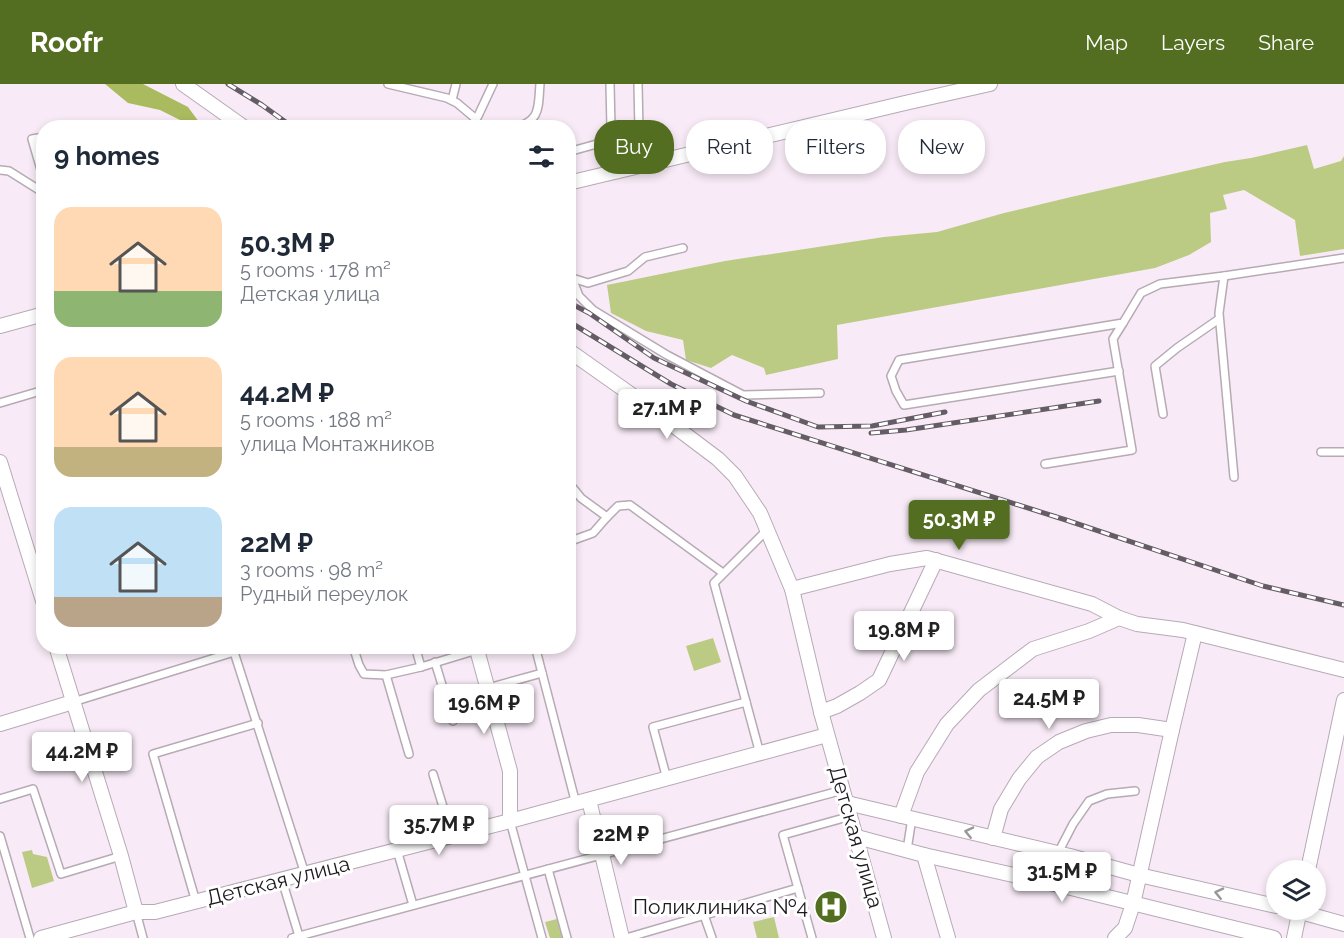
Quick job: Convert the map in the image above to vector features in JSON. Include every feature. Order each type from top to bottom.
[{"type":"street","points":[[183,84],[234,120]]},
{"type":"street","points":[[674,158],[990,84]]},
{"type":"street","points":[[576,181],[606,174]]},
{"type":"street","points":[[0,324],[36,316]]},
{"type":"street","name":"Детская улица","points":[[576,356],[718,459],[735,476],[760,513],[792,589],[827,735],[884,938]]},
{"type":"street","points":[[0,462],[36,578]]},
{"type":"street","points":[[792,589],[890,564],[927,558],[1092,604],[1119,618],[1137,624],[1183,630],[1344,670]]},
{"type":"street","points":[[821,712],[837,706],[879,680],[936,560]]},
{"type":"street","points":[[906,817],[917,772],[945,728],[979,690],[1033,649],[1089,631],[1119,618]]},
{"type":"street","points":[[1116,938],[1125,928],[1133,904],[1196,633]]},
{"type":"street","points":[[58,654],[136,912]]},
{"type":"street","points":[[479,654],[510,771],[510,821]]},
{"type":"street","points":[[1310,860],[1344,700]]},
{"type":"street","points":[[0,723],[73,702]]},
{"type":"street","points":[[993,838],[1001,809],[1019,778],[1037,757],[1059,742],[1086,731],[1111,725],[1138,725],[1172,730]]},
{"type":"street","name":"Детская улица","points":[[41,938],[136,912],[155,912],[282,880],[827,735]]},
{"type":"street","points":[[582,802],[602,855],[624,938]]},
{"type":"street","points":[[847,803],[1266,904]]},
{"type":"street","points":[[857,837],[1275,938]]},
{"type":"street","points":[[924,855],[948,938]]},
{"type":"street","points":[[1326,919],[1344,924]]},
{"type":"street","points":[[1294,938],[1295,920]]},
{"type":"lane","points":[[388,84],[452,100],[469,120]]},
{"type":"lane","points":[[452,100],[456,84]]},
{"type":"lane","points":[[474,120],[493,84]]},
{"type":"lane","points":[[532,120],[538,109],[540,84]]},
{"type":"lane","points":[[610,84],[611,120]]},
{"type":"lane","points":[[638,84],[639,120]]},
{"type":"lane","points":[[36,138],[32,139],[36,153]]},
{"type":"lane","points":[[576,150],[594,145]]},
{"type":"lane","points":[[0,170],[9,171],[36,188]]},
{"type":"lane","points":[[576,278],[588,283],[628,272],[645,257],[683,248]]},
{"type":"lane","points":[[1045,464],[1132,450],[1113,339],[1141,293],[1160,284],[1344,258]]},
{"type":"lane","points":[[1224,276],[1219,319],[1234,477]]},
{"type":"lane","points":[[576,289],[579,296],[593,310],[667,355],[743,395],[820,393]]},
{"type":"lane","points":[[1163,414],[1155,366],[1219,319]]},
{"type":"lane","points":[[1119,371],[904,405],[891,376],[899,360],[1123,323]]},
{"type":"lane","points":[[0,403],[36,392]]},
{"type":"lane","points":[[1321,452],[1344,452]]},
{"type":"lane","points":[[576,492],[607,517]]},
{"type":"lane","points":[[576,539],[593,532],[618,506],[630,505],[723,573]]},
{"type":"lane","points":[[760,754],[714,583],[768,529]]},
{"type":"lane","points":[[73,702],[218,654]]},
{"type":"lane","points":[[235,654],[305,874]]},
{"type":"lane","points":[[356,654],[364,674],[386,675],[421,667],[459,654]]},
{"type":"lane","points":[[417,654],[421,667]]},
{"type":"lane","points":[[537,654],[582,802]]},
{"type":"lane","points":[[435,662],[453,721]]},
{"type":"lane","points":[[488,688],[542,673]]},
{"type":"lane","points":[[386,675],[409,754]]},
{"type":"lane","points":[[667,779],[653,727],[746,702]]},
{"type":"lane","points":[[196,902],[153,754],[258,723]]},
{"type":"lane","points":[[433,774],[452,836]]},
{"type":"lane","points":[[0,799],[33,789],[61,874],[121,856]]},
{"type":"lane","points":[[1062,886],[1064,855],[1073,824],[1089,801],[1107,794],[1136,791]]},
{"type":"lane","points":[[282,880],[296,937],[602,855],[847,803]]},
{"type":"lane","points":[[812,938],[783,835],[847,803]]},
{"type":"lane","points":[[906,817],[907,850]]},
{"type":"lane","points":[[510,821],[542,938]]},
{"type":"lane","points":[[0,836],[30,938]]},
{"type":"lane","points":[[397,850],[413,905]]},
{"type":"lane","points":[[548,869],[567,938]]},
{"type":"lane","points":[[624,938],[798,888]]},
{"type":"lane","points":[[136,912],[143,938]]},
{"type":"lane","points":[[704,915],[712,938]]},
{"type":"green space","points":[[105,84],[143,84],[188,107],[198,120],[180,120],[160,110],[128,103]]},
{"type":"green space","points":[[1307,145],[1314,169],[1341,161],[1344,156],[1344,249],[1300,256],[1295,220],[1244,190],[1223,195],[1227,209],[1210,213],[1211,242],[1189,255],[1155,268],[837,325],[838,359],[766,375],[764,368],[732,355],[711,368],[686,360],[683,340],[646,331],[611,313],[607,285],[725,261],[884,237],[937,232],[1071,197]]},
{"type":"green space","points":[[713,638],[721,662],[694,671],[686,646]]},
{"type":"green space","points":[[32,850],[33,854],[47,857],[54,881],[32,888],[22,852]]},
{"type":"green space","points":[[774,917],[779,938],[757,938],[753,922]]},
{"type":"green space","points":[[557,919],[563,938],[550,938],[545,922]]},
{"type":"railway","points":[[228,84],[283,120]]},
{"type":"railway","points":[[576,306],[654,358],[746,401],[818,427],[872,426],[945,412]]},
{"type":"railway","points":[[576,326],[671,384],[734,415],[1066,520],[1263,586],[1344,605]]},
{"type":"railway","points":[[871,433],[906,430],[1099,401]]},
{"type":"place","name":"Поликлиника №4","points":[[831,907]]}]
